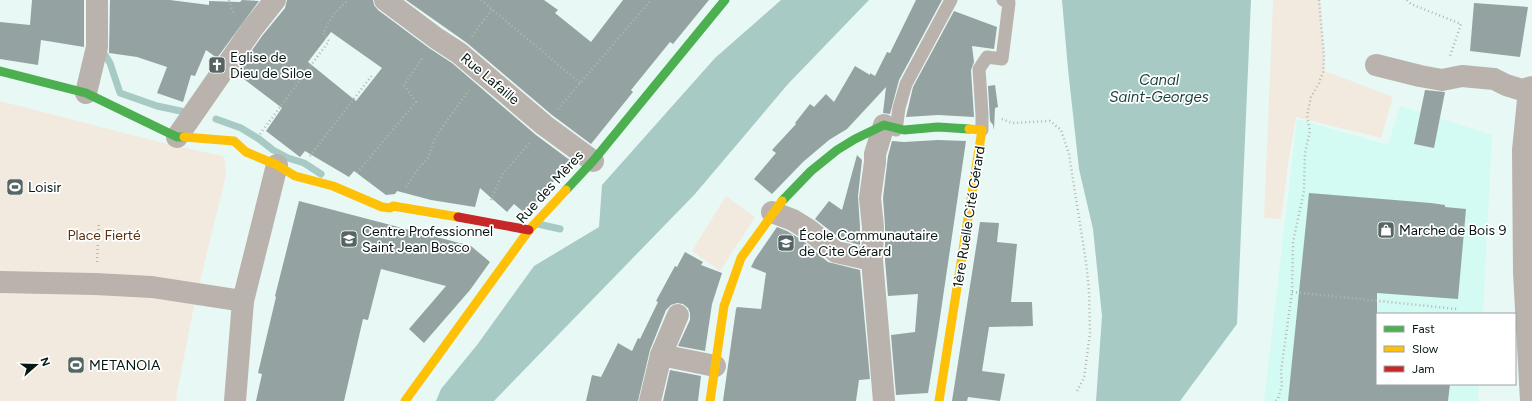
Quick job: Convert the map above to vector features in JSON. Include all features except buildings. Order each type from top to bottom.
[{"type":"street","points":[[86,93],[97,47],[97,0]]},
{"type":"street","points":[[177,137],[252,29],[275,0]]},
{"type":"street","name":"Rue Lafaille","points":[[385,0],[459,53],[544,125],[593,161]]},
{"type":"street","name":"Rue des Mères","points":[[405,401],[529,230],[593,161],[724,0]]},
{"type":"street","points":[[1376,65],[1442,80],[1462,76],[1494,79],[1522,90],[1532,87]]},
{"type":"street","points":[[0,71],[86,93],[177,137],[234,141],[246,152],[277,165],[295,176],[333,186],[382,207],[390,208],[393,206],[459,218],[483,220],[529,230]]},
{"type":"street","points":[[1531,401],[1524,272],[1523,150],[1528,100],[1532,93]]},
{"type":"street","points":[[884,401],[872,260],[873,227],[870,198],[875,154],[890,127]]},
{"type":"street","name":"1ère Ruelle Cité Gérard","points":[[710,401],[724,306],[741,258],[772,212],[792,188],[852,140],[890,127],[910,130],[923,128],[982,130],[964,234],[953,323],[939,401]]},
{"type":"street","points":[[235,401],[243,301],[277,165]]},
{"type":"street","points":[[772,212],[793,220],[809,230],[836,252],[872,260]]},
{"type":"street","points":[[0,282],[152,287],[243,301]]},
{"type":"street","points":[[650,401],[661,355],[678,315]]},
{"type":"street","points":[[661,355],[715,366]]},
{"type":"lane","points":[[890,127],[899,108],[906,84],[951,0]]},
{"type":"lane","points":[[982,130],[979,69],[987,57],[1002,60],[1009,3],[1003,0]]},
{"type":"path","points":[[246,152],[329,41],[323,33],[334,14],[348,0]]},
{"type":"path","points":[[481,0],[580,83]]},
{"type":"path","points":[[483,220],[502,175],[651,0]]},
{"type":"path","points":[[1276,401],[1278,399],[1282,384],[1281,371],[1292,292],[1293,242],[1304,192],[1305,153],[1310,131],[1307,116],[1311,97],[1323,72],[1324,55],[1319,0]]},
{"type":"path","points":[[1407,0],[1411,4],[1461,24],[1442,80]]},
{"type":"path","points":[[459,53],[492,9]]},
{"type":"path","points":[[342,190],[416,102],[404,85],[436,38]]},
{"type":"path","points":[[295,176],[373,74]]},
{"type":"path","points":[[393,206],[418,169],[428,158],[439,132],[455,111]]},
{"type":"path","points":[[998,117],[1012,123],[1050,121],[1061,130],[1069,154],[1089,290],[1090,333],[1084,378],[1076,393]]},
{"type":"path","points":[[95,284],[100,222]]},
{"type":"path","points":[[1292,292],[1457,310]]},
{"type":"shaded area","name":"Marche de Bois 9","points":[[1400,106],[1492,135],[1483,313],[1376,313],[1376,385],[1479,385],[1478,401],[1264,401],[1297,119],[1388,145]]},
{"type":"green space","points":[[1273,0],[1320,0],[1325,71],[1393,97],[1381,138],[1296,117],[1281,219],[1264,218]]},
{"type":"green space","name":"Place Fierté","points":[[0,101],[171,145],[224,156],[226,175],[194,306],[176,401],[0,401]]},
{"type":"green space","points":[[726,196],[755,217],[720,271],[692,251]]},
{"type":"water","points":[[781,0],[869,0],[788,84],[695,194],[494,401],[436,401],[441,389],[477,345],[534,266],[599,227],[602,185],[715,58]]},
{"type":"water","name":"Canal Saint-Georges","points":[[1062,0],[1251,0],[1237,324],[1180,401],[1096,401],[1102,316],[1093,229],[1079,169]]},
{"type":"waterway","points":[[102,50],[110,63],[120,93],[157,106],[190,113]]},
{"type":"waterway","points":[[216,119],[241,128],[273,150],[288,158],[304,163],[321,174]]},
{"type":"waterway","points":[[538,224],[560,229]]},
{"type":"traffic: fast","points":[[566,190],[593,161],[725,0]]},
{"type":"traffic: fast","points":[[0,71],[86,93],[177,137],[184,137]]},
{"type":"traffic: fast","points":[[782,201],[811,171],[837,150],[855,139],[884,125],[904,130],[938,127],[969,129]]},
{"type":"traffic: slow","points":[[939,401],[982,130],[969,129]]},
{"type":"traffic: slow","points":[[184,137],[234,141],[246,152],[277,165],[295,176],[333,186],[382,207],[390,208],[393,206],[458,217]]},
{"type":"traffic: slow","points":[[405,401],[529,230],[566,190]]},
{"type":"traffic: slow","points":[[710,401],[724,306],[741,258],[782,201]]},
{"type":"traffic: jam","points":[[458,217],[529,230]]},
{"type":"place","name":"Eglise de Dieu de Siloe","points":[[217,65]]},
{"type":"place","name":"Loisir","points":[[15,187]]},
{"type":"place","name":"Marche de Bois 9","points":[[1386,230]]},
{"type":"place","name":"Centre Professionnel Saint Jean Bosco","points":[[349,239]]},
{"type":"place","name":"École Communautaire de Cite Gérard","points":[[786,243]]},
{"type":"place","name":"METANOIA","points":[[76,365]]}]
